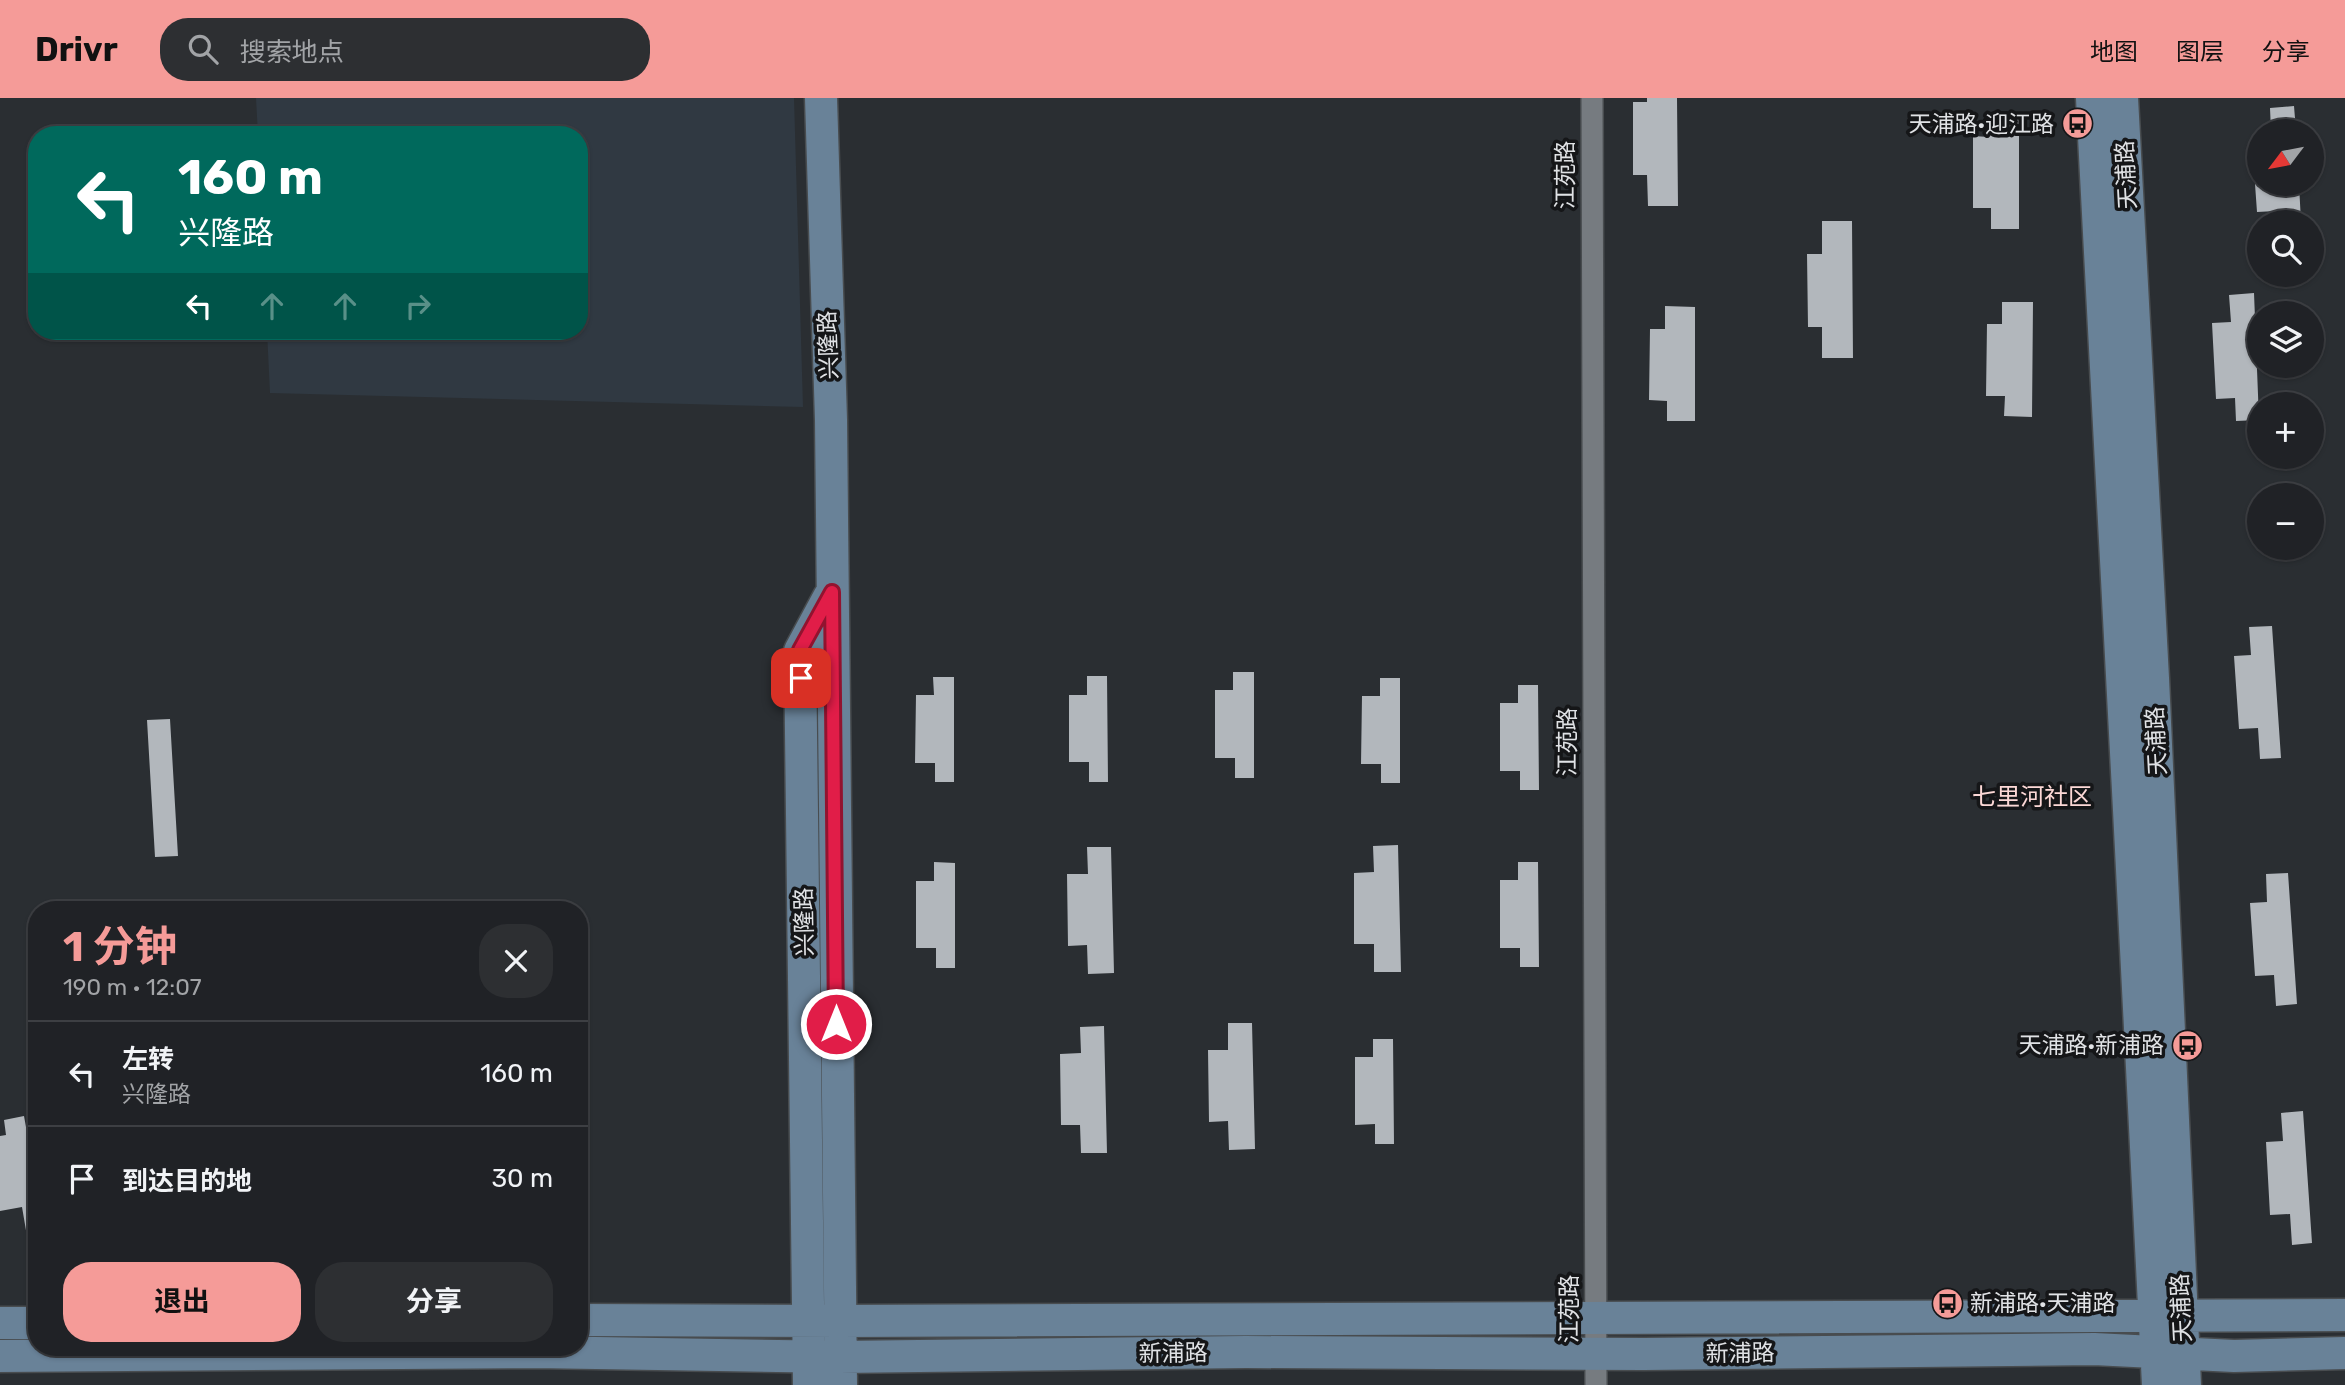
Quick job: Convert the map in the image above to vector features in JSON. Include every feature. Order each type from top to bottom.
[{"type":"main road","name":"兴隆路","points":[[821,98],[831,420],[841,1371]]},
{"type":"main road","points":[[2092,98],[2108,355],[2131,889],[2167,1315]]},
{"type":"main road","name":"天浦路","points":[[2122,98],[2152,650],[2167,1315],[2169,1353],[2185,1385]]},
{"type":"main road","name":"兴隆路","points":[[809,1371],[800,650],[832,592]]},
{"type":"main road","name":"新浦路","points":[[588,1320],[2345,1315]]},
{"type":"main road","points":[[0,1323],[28,1323]]},
{"type":"main road","name":"新浦路","points":[[588,1356],[841,1371],[1246,1352],[1596,1353],[2094,1349],[2234,1356],[2345,1353]]},
{"type":"main road","points":[[2158,1385],[2169,1353]]},
{"type":"main road","name":"新浦路","points":[[0,1356],[28,1356]]},
{"type":"street","name":"江苑路","points":[[1592,98],[1596,1385]]},
{"type":"shaded area","points":[[256,98],[794,98],[803,407],[270,393],[267,340],[588,340],[588,126],[258,126]]},
{"type":"building","points":[[1647,98],[1677,98],[1678,206],[1648,206],[1647,175],[1633,175],[1633,102],[1647,102]]},
{"type":"building","points":[[2294,106],[2295,119],[2270,119],[2270,108]]},
{"type":"building","points":[[1989,114],[2019,114],[2019,229],[1991,229],[1991,208],[1973,208],[1973,136],[1989,137]]},
{"type":"building","points":[[2256,196],[2300,196],[2300,210],[2257,210]]},
{"type":"building","points":[[1822,221],[1852,221],[1853,358],[1822,358],[1822,327],[1808,327],[1807,254],[1822,254]]},
{"type":"building","points":[[2254,293],[2254,301],[2247,301],[2247,378],[2257,378],[2258,392],[2247,392],[2247,421],[2236,421],[2235,398],[2216,399],[2212,323],[2231,322],[2229,295]]},
{"type":"building","points":[[2002,302],[2033,302],[2032,417],[2004,416],[2005,396],[1986,396],[1987,324],[2002,324]]},
{"type":"building","points":[[1665,306],[1695,307],[1695,421],[1667,421],[1667,401],[1649,400],[1650,329],[1665,329]]},
{"type":"building","points":[[2272,626],[2281,758],[2260,759],[2258,728],[2239,729],[2234,656],[2251,655],[2249,627]]},
{"type":"building","points":[[1233,672],[1254,672],[1254,778],[1235,778],[1235,758],[1215,758],[1215,690],[1233,690]]},
{"type":"building","points":[[1087,676],[1107,676],[1108,782],[1089,782],[1089,762],[1069,762],[1069,695],[1087,695]]},
{"type":"building","points":[[933,677],[954,677],[954,782],[935,782],[935,763],[915,763],[916,695],[934,695]]},
{"type":"building","points":[[1380,678],[1400,678],[1400,783],[1381,783],[1381,764],[1361,764],[1362,696],[1380,696]]},
{"type":"building","points":[[1518,685],[1538,685],[1539,790],[1520,790],[1520,771],[1500,771],[1500,703],[1518,703]]},
{"type":"building","points":[[170,719],[178,856],[155,857],[147,720]]},
{"type":"building","points":[[1398,845],[1401,972],[1374,972],[1374,944],[1354,944],[1354,873],[1374,872],[1373,846]]},
{"type":"building","points":[[1087,847],[1111,847],[1114,973],[1088,974],[1087,945],[1068,946],[1067,874],[1088,874]]},
{"type":"building","points":[[934,862],[955,863],[955,968],[936,968],[936,948],[916,948],[916,881],[934,881]]},
{"type":"building","points":[[1518,862],[1538,862],[1539,967],[1520,967],[1520,948],[1500,948],[1500,880],[1518,880]]},
{"type":"building","points":[[2288,873],[2297,1004],[2276,1006],[2274,975],[2255,976],[2250,903],[2267,902],[2266,874]]},
{"type":"building","points":[[1228,1023],[1252,1023],[1255,1149],[1229,1150],[1228,1121],[1209,1122],[1208,1050],[1228,1050]]},
{"type":"building","points":[[1104,1026],[1107,1153],[1081,1153],[1080,1125],[1061,1125],[1060,1054],[1081,1053],[1080,1027]]},
{"type":"building","points":[[1373,1039],[1393,1039],[1394,1144],[1375,1144],[1375,1124],[1355,1125],[1355,1057],[1373,1057]]},
{"type":"building","points":[[2303,1111],[2312,1243],[2292,1245],[2290,1214],[2270,1215],[2266,1142],[2283,1141],[2281,1113]]},
{"type":"building","points":[[24,1116],[28,1138],[28,1242],[22,1207],[0,1211],[0,1136],[6,1135],[4,1120]]},
{"type":"place","name":"天浦路·迎江路","points":[[2077,124]]},
{"type":"place","name":"天浦路·新浦路","points":[[2187,1045]]},
{"type":"place","name":"新浦路·天浦路","points":[[1947,1303]]},
{"type":"district","name":"七里河社区","points":[[2032,797]]},
{"type":"route","points":[[801,678],[800,650],[832,592],[836,1024]]}]
